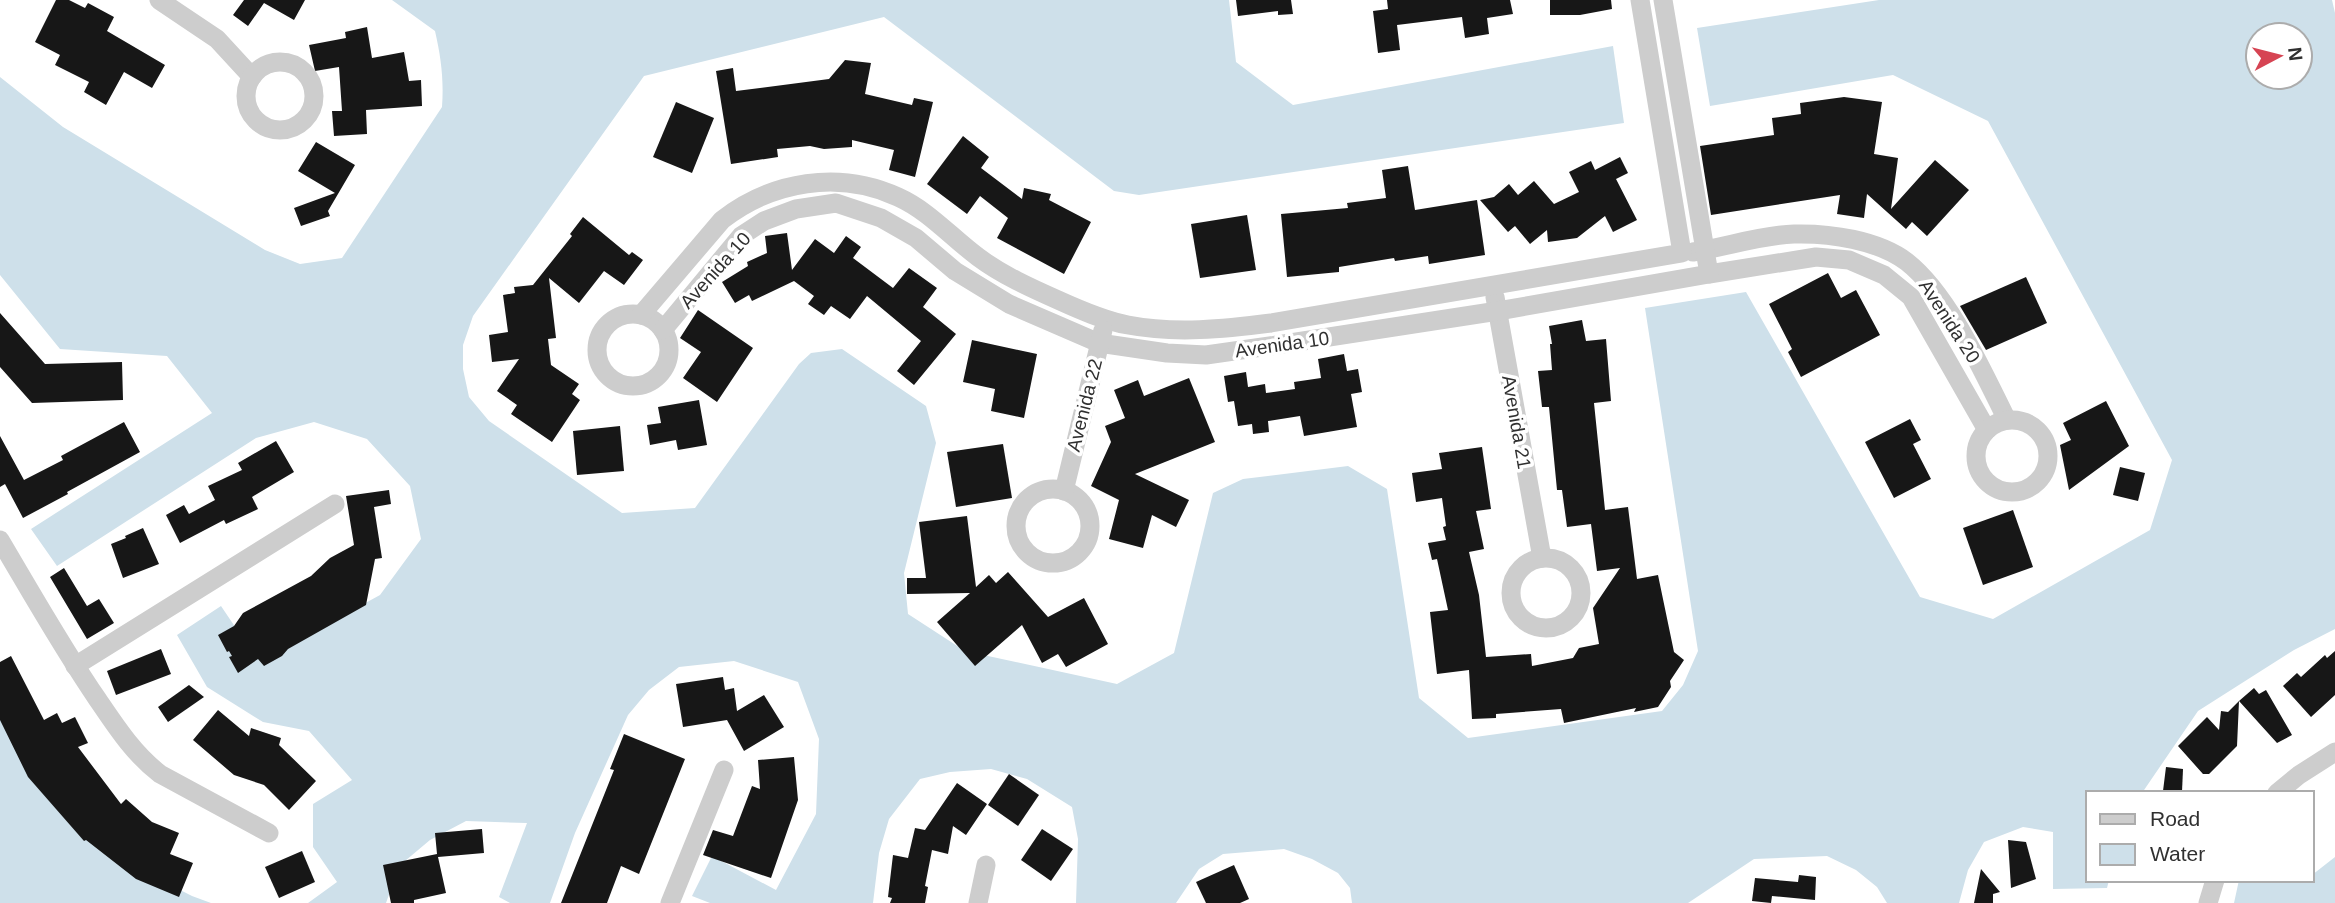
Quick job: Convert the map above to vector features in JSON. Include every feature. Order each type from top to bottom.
[{"type":"street","points":[[159,0],[217,39],[252,77]]},
{"type":"street","points":[[1640,0],[1686,278]]},
{"type":"street","points":[[1663,0],[1709,274]]},
{"type":"street","points":[[1652,76],[1675,73]]},
{"type":"street","name":"Avenida 10","points":[[642,315],[722,220],[737,208],[795,184],[826,181],[858,184],[898,197],[945,227],[978,258],[1014,280],[1059,301],[1128,325],[1179,330],[1234,328],[1682,253]]},
{"type":"street","name":"Avenida 10","points":[[663,330],[741,236],[764,221],[796,209],[836,203],[881,218],[916,238],[955,271],[1009,304],[1099,343],[1167,353],[1206,355],[1498,311],[1709,274]]},
{"type":"street","name":"Avenida 20","points":[[1682,253],[1793,234],[1859,241],[1886,250],[1907,262],[1927,281],[1978,362],[2007,420]]},
{"type":"street","name":"Avenida 20","points":[[1709,274],[1816,257],[1849,260],[1884,275],[1911,297],[1987,430]]},
{"type":"street","name":"Avenida 21","points":[[1492,286],[1542,558]]},
{"type":"street","points":[[642,315],[650,318],[663,330],[668,341],[666,366],[648,383],[636,387],[624,385],[612,380],[604,371],[598,360],[597,347],[600,335],[617,317],[642,315]]},
{"type":"street","name":"Avenida 22","points":[[1064,491],[1106,319]]},
{"type":"street","points":[[2007,420],[2019,420],[2030,424],[2039,432],[2046,442],[2047,466],[2034,485],[2011,492],[1989,484],[1977,464],[1980,440],[1987,430],[2007,420]]},
{"type":"street","points":[[75,666],[335,503]]},
{"type":"street","points":[[0,540],[75,666],[144,762],[160,774],[269,833]]},
{"type":"street","points":[[2279,791],[2335,752]]},
{"type":"street","points":[[670,903],[724,770]]},
{"type":"street","points":[[978,903],[986,865]]},
{"type":"street","points":[[2208,903],[2213,882]]},
{"type":"water","points":[[392,0],[1229,0],[1236,62],[1293,105],[1613,46],[1624,123],[1139,195],[1114,191],[884,17],[644,76],[473,316],[463,345],[463,369],[469,397],[489,421],[622,513],[695,508],[799,364],[811,353],[842,349],[926,406],[936,443],[904,573],[908,614],[965,651],[1117,684],[1174,653],[1213,493],[1243,479],[1348,466],[1387,489],[1419,698],[1468,738],[1662,711],[1683,685],[1698,651],[1645,308],[1746,292],[1920,597],[1993,619],[2150,530],[2172,460],[1988,121],[1893,75],[1710,106],[1697,28],[1879,0],[2332,0],[2335,13],[2335,629],[2294,650],[2198,711],[2143,791],[2086,791],[2086,882],[2108,882],[2107,888],[2053,889],[2053,832],[2023,827],[1984,842],[1968,870],[1959,903],[1887,903],[1877,887],[1856,870],[1827,856],[1754,859],[1688,903],[1352,903],[1350,888],[1338,873],[1312,859],[1284,849],[1223,854],[1199,869],[1176,903],[1076,903],[1078,839],[1072,807],[1027,779],[991,769],[950,772],[920,779],[889,819],[879,853],[873,903],[710,903],[692,896],[712,856],[776,890],[816,814],[819,739],[798,682],[734,661],[679,667],[649,690],[628,715],[575,833],[550,903],[510,903],[499,897],[527,823],[466,821],[430,840],[399,866],[386,903],[308,903],[337,882],[313,847],[313,804],[352,780],[309,731],[263,722],[207,687],[177,635],[221,606],[254,655],[320,628],[380,595],[421,539],[410,486],[367,439],[314,422],[256,438],[57,566],[31,529],[212,413],[167,356],[60,349],[0,275],[0,77],[63,127],[265,250],[300,264],[342,258],[442,107],[442,69],[435,31]]},
{"type":"water","points":[[0,713],[123,861],[211,903],[0,903]]},
{"type":"water","points":[[2335,857],[2335,903],[2234,903],[2239,882],[2314,882],[2314,873]]},
{"type":"building","points":[[56,0],[69,0],[85,8],[88,3],[114,17],[107,31],[165,65],[152,88],[124,72],[106,105],[84,92],[89,82],[55,65],[60,55],[35,42]]},
{"type":"building","points":[[244,0],[305,0],[294,20],[264,3],[248,26],[233,15]]},
{"type":"building","points":[[1236,0],[1291,0],[1293,14],[1278,15],[1278,11],[1238,16]]},
{"type":"building","points":[[1387,0],[1510,0],[1513,14],[1487,18],[1489,34],[1465,38],[1462,17],[1397,25],[1400,50],[1378,53],[1373,11],[1388,9]]},
{"type":"building","points":[[1550,0],[1611,0],[1612,9],[1580,15],[1550,15]]},
{"type":"building","points":[[367,27],[372,58],[404,52],[409,81],[421,80],[422,106],[366,110],[367,134],[334,136],[332,111],[342,111],[339,67],[315,71],[309,45],[346,38],[345,32]]},
{"type":"building","points":[[845,60],[871,63],[865,94],[912,105],[914,98],[933,102],[915,177],[889,170],[894,150],[852,140],[852,147],[824,149],[810,146],[777,149],[778,157],[731,164],[716,71],[733,68],[736,91],[829,79]]},
{"type":"building","points":[[1844,97],[1882,102],[1874,154],[1898,158],[1891,209],[1935,160],[1969,190],[1927,236],[1912,222],[1906,229],[1867,194],[1864,218],[1837,214],[1840,195],[1711,215],[1700,146],[1774,135],[1772,118],[1801,114],[1800,103]]},
{"type":"building","points":[[676,102],[714,118],[692,173],[653,157]]},
{"type":"building","points":[[963,136],[989,157],[981,168],[1022,199],[1024,188],[1051,194],[1049,200],[1091,222],[1064,274],[997,238],[1008,218],[980,196],[967,214],[927,184]]},
{"type":"building","points":[[316,142],[355,165],[328,211],[330,216],[301,226],[294,208],[335,193],[298,171]]},
{"type":"building","points":[[1620,157],[1628,173],[1616,179],[1637,220],[1613,232],[1605,216],[1577,238],[1548,242],[1547,230],[1530,244],[1515,226],[1508,232],[1480,200],[1494,197],[1509,184],[1518,195],[1534,181],[1554,204],[1579,192],[1569,172],[1591,161],[1595,170]]},
{"type":"building","points":[[1408,166],[1415,210],[1477,200],[1485,255],[1429,264],[1428,256],[1395,261],[1394,258],[1339,267],[1339,272],[1287,277],[1281,214],[1348,208],[1347,203],[1386,198],[1382,170]]},
{"type":"building","points":[[1247,215],[1256,270],[1200,278],[1191,224]]},
{"type":"building","points":[[583,217],[629,255],[632,252],[643,260],[624,285],[604,271],[579,303],[549,278],[556,338],[548,339],[551,365],[579,384],[572,394],[580,400],[552,442],[511,414],[517,405],[497,391],[519,359],[492,362],[489,335],[508,332],[503,295],[515,293],[514,287],[533,285],[572,236],[570,234]]},
{"type":"building","points":[[787,233],[792,270],[815,239],[834,253],[846,236],[861,247],[853,258],[893,288],[909,268],[937,288],[923,307],[956,334],[914,385],[897,371],[921,341],[867,296],[850,319],[831,306],[824,315],[808,304],[814,296],[794,281],[752,301],[749,295],[735,303],[722,282],[748,266],[747,262],[767,253],[765,236]]},
{"type":"building","points":[[1828,273],[1841,298],[1856,290],[1880,335],[1801,377],[1788,352],[1792,349],[1769,304]]},
{"type":"building","points":[[2026,277],[2047,323],[1986,350],[1960,306]]},
{"type":"building","points":[[698,310],[753,348],[717,402],[683,378],[701,352],[680,338]]},
{"type":"building","points":[[0,313],[45,364],[122,362],[123,400],[32,403],[0,367]]},
{"type":"building","points":[[1582,320],[1586,341],[1606,339],[1611,401],[1594,403],[1605,510],[1628,507],[1637,579],[1658,575],[1674,652],[1684,660],[1658,707],[1634,712],[1636,708],[1564,723],[1561,709],[1496,714],[1496,718],[1472,719],[1469,670],[1437,674],[1430,612],[1448,610],[1437,559],[1432,560],[1428,543],[1446,540],[1443,527],[1446,526],[1442,498],[1416,502],[1412,473],[1442,469],[1439,453],[1482,447],[1491,509],[1476,511],[1484,549],[1469,552],[1479,595],[1486,657],[1531,654],[1532,666],[1573,658],[1579,648],[1599,644],[1593,608],[1620,568],[1597,571],[1591,524],[1567,527],[1562,490],[1557,490],[1549,407],[1542,407],[1538,371],[1552,370],[1549,326]]},
{"type":"building","points":[[972,340],[1037,354],[1024,418],[991,411],[995,389],[963,382]]},
{"type":"building","points":[[1344,354],[1347,371],[1358,369],[1362,392],[1351,394],[1357,427],[1304,436],[1300,416],[1268,421],[1269,432],[1253,434],[1252,424],[1238,426],[1234,401],[1228,402],[1224,376],[1246,372],[1248,387],[1265,384],[1266,393],[1295,389],[1294,382],[1321,378],[1318,359]]},
{"type":"building","points":[[1189,378],[1215,442],[1135,474],[1189,500],[1176,527],[1152,515],[1143,548],[1109,539],[1119,500],[1091,486],[1111,442],[1105,426],[1125,418],[1114,390],[1138,380],[1144,396]]},
{"type":"building","points":[[699,400],[707,445],[678,450],[676,440],[650,445],[647,425],[661,423],[658,407]]},
{"type":"building","points":[[2106,401],[2129,446],[2069,490],[2060,445],[2071,440],[2063,423]]},
{"type":"building","points":[[1910,419],[1921,440],[1913,444],[1931,479],[1894,498],[1865,442]]},
{"type":"building","points":[[124,422],[140,452],[23,518],[5,484],[0,487],[0,436],[24,480],[63,460],[61,456]]},
{"type":"building","points":[[620,426],[624,471],[577,475],[573,431]]},
{"type":"building","points":[[276,441],[294,472],[252,497],[258,509],[226,524],[224,520],[180,543],[166,515],[184,505],[189,514],[215,500],[208,486],[242,470],[238,463]]},
{"type":"building","points":[[1003,444],[1012,498],[956,507],[947,452]]},
{"type":"building","points":[[2120,467],[2145,473],[2138,501],[2113,495]]},
{"type":"building","points":[[389,490],[391,504],[374,507],[382,558],[375,559],[366,605],[288,649],[282,656],[264,666],[258,659],[238,673],[229,657],[232,656],[218,635],[234,626],[243,613],[311,576],[330,558],[354,545],[346,496]]},
{"type":"building","points":[[2013,510],[2033,567],[1983,585],[1963,528]]},
{"type":"building","points":[[967,516],[976,587],[989,575],[996,583],[1008,572],[1048,617],[1084,598],[1108,644],[1066,667],[1058,654],[1042,663],[1022,625],[975,666],[937,622],[970,593],[907,594],[907,578],[926,578],[919,522]]},
{"type":"building","points":[[143,528],[159,564],[123,578],[111,544]]},
{"type":"building","points":[[64,568],[87,606],[99,599],[114,623],[87,639],[50,577]]},
{"type":"building","points":[[161,649],[171,674],[116,695],[107,671]]},
{"type":"building","points":[[2335,651],[2335,695],[2311,717],[2283,686],[2297,673],[2301,677],[2325,655],[2327,658]]},
{"type":"building","points":[[11,656],[44,720],[57,713],[62,723],[75,717],[88,743],[78,747],[121,804],[126,799],[152,822],[179,833],[170,854],[193,863],[179,897],[136,879],[84,841],[28,777],[0,720],[0,662]]},
{"type":"building","points":[[723,677],[725,690],[734,688],[737,711],[764,695],[784,727],[744,751],[727,720],[683,727],[676,684]]},
{"type":"building","points":[[189,685],[204,697],[168,722],[158,707]]},
{"type":"building","points":[[2254,688],[2259,694],[2266,690],[2292,735],[2277,743],[2239,701]]},
{"type":"building","points":[[2239,701],[2237,746],[2209,774],[2203,774],[2178,746],[2207,717],[2219,730],[2221,711],[2228,712]]},
{"type":"building","points":[[218,710],[249,736],[251,728],[281,738],[279,745],[316,781],[289,810],[264,785],[234,775],[193,740]]},
{"type":"building","points":[[624,734],[685,759],[639,874],[621,866],[607,903],[561,903],[614,770],[610,769]]},
{"type":"building","points":[[794,757],[798,800],[771,878],[703,855],[713,830],[733,836],[752,786],[760,789],[758,760]]},
{"type":"building","points":[[2166,767],[2183,769],[2182,791],[2163,791]]},
{"type":"building","points":[[1009,774],[1039,795],[1018,826],[988,805]]},
{"type":"building","points":[[957,783],[987,804],[966,835],[953,826],[948,854],[932,850],[925,886],[928,887],[925,903],[890,903],[892,898],[888,897],[893,855],[908,858],[915,828],[925,830]]},
{"type":"building","points":[[482,829],[484,853],[438,857],[446,893],[414,900],[414,903],[391,903],[383,865],[437,854],[435,833]]},
{"type":"building","points":[[1042,829],[1073,849],[1051,881],[1021,860]]},
{"type":"building","points":[[2008,840],[2026,842],[2036,879],[2011,888]]},
{"type":"building","points":[[302,851],[315,882],[279,898],[265,867]]},
{"type":"building","points":[[1234,865],[1249,899],[1240,903],[1206,903],[1196,882]]},
{"type":"building","points":[[1981,869],[2000,892],[1993,894],[1993,903],[1974,903]]},
{"type":"building","points":[[1799,875],[1816,877],[1815,900],[1772,896],[1771,903],[1752,901],[1755,878],[1798,882]]}]
